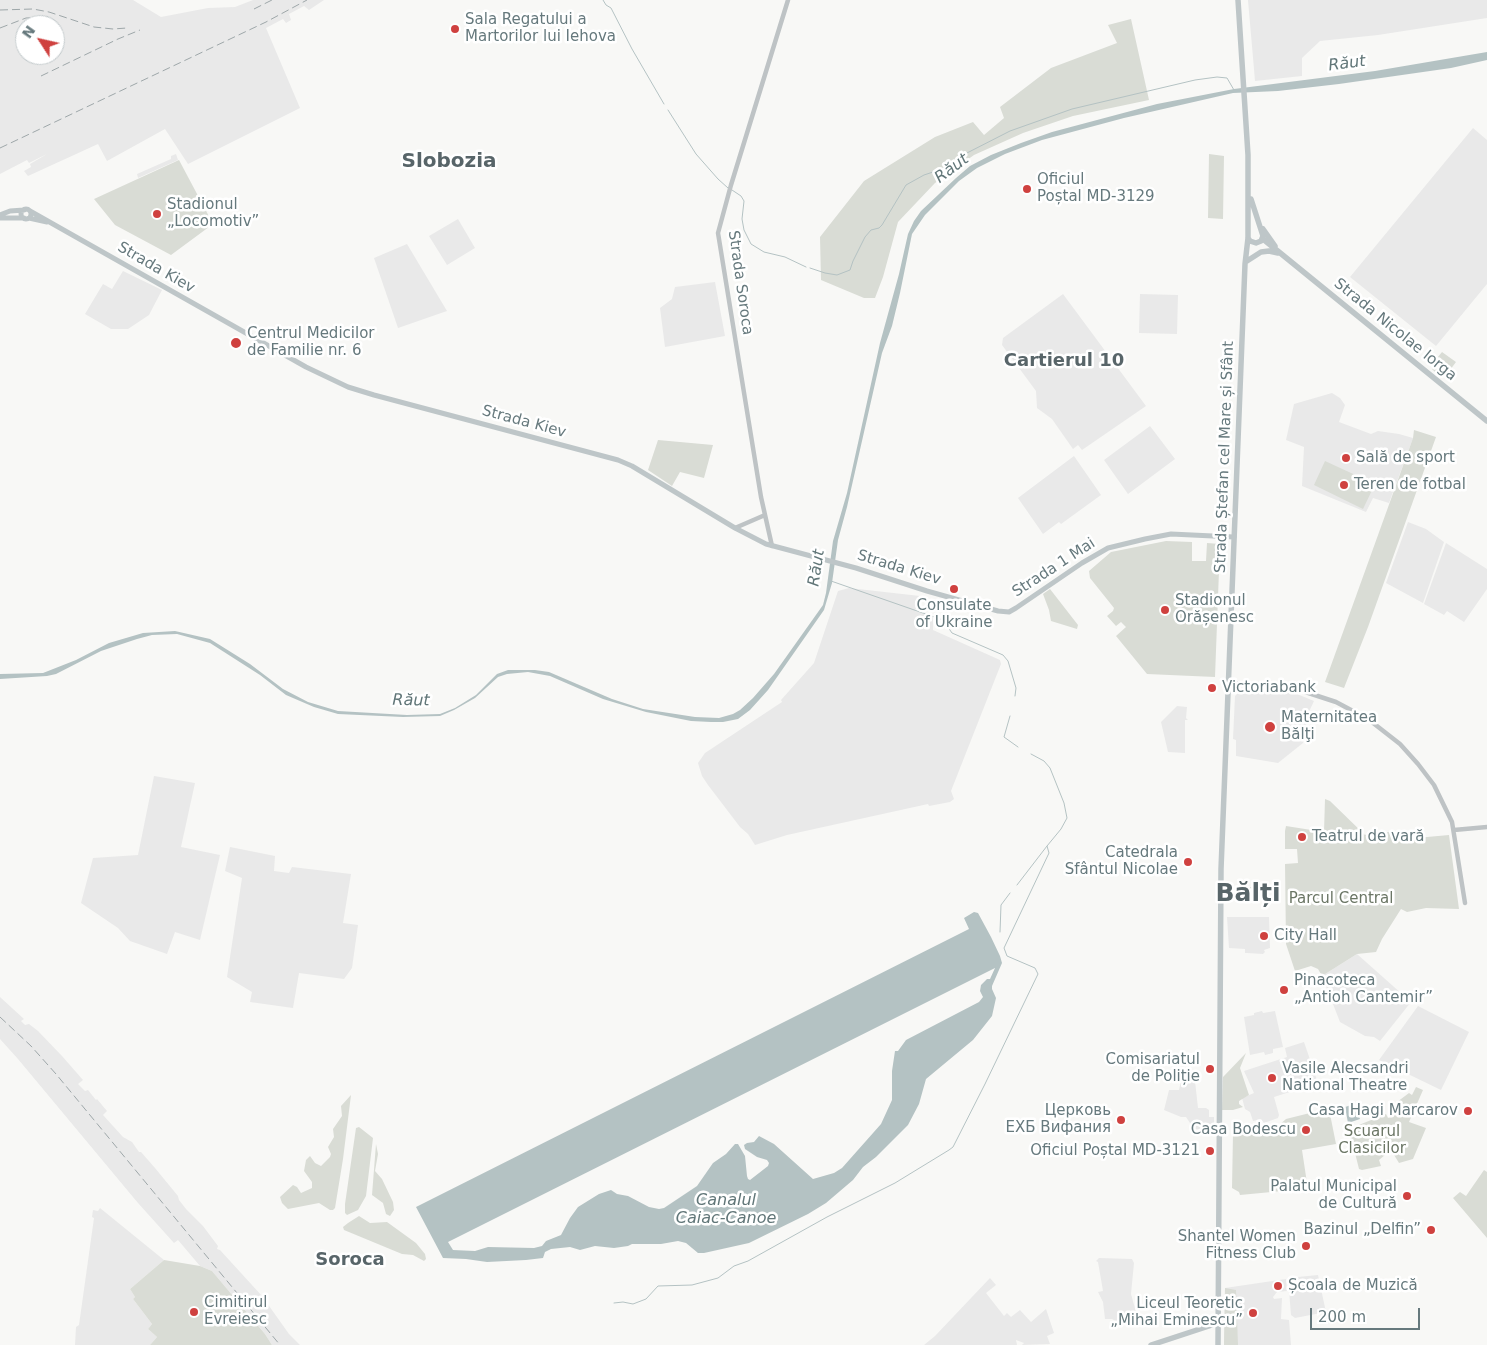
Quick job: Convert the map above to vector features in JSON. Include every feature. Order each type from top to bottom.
[{"type":"main road","name":"Strada Ștefan cel Mare și Sfânt","points":[[1218,1345],[1221,869],[1248,235],[1246,108],[1238,0]]},
{"type":"main road","points":[[1246,262],[1263,233],[1260,229],[1248,189]]},
{"type":"main road","points":[[1252,205],[1264,229],[1279,252]]},
{"type":"main road","points":[[27,210],[32,214],[26,218],[21,214],[27,210]]},
{"type":"main road","name":"Strada Kiev","points":[[0,217],[10,212],[27,210],[42,216],[306,367],[348,387],[618,460],[632,466],[735,528],[772,546],[837,562],[927,591],[1006,612]]},
{"type":"main road","name":"Strada Kiev","points":[[0,217],[26,218],[50,222]]},
{"type":"main road","points":[[1260,229],[1253,227],[1248,235],[1253,243],[1260,241]]},
{"type":"main road","name":"Strada Nicolae Iorga","points":[[1260,241],[1279,252],[1487,421]]},
{"type":"main road","points":[[1246,262],[1261,252],[1279,252]]},
{"type":"main road","name":"Strada 1 Mai","points":[[1006,612],[1019,606],[1082,563],[1108,548],[1171,534],[1234,537]]},
{"type":"main road","points":[[1151,1345],[1217,1322]]},
{"type":"street","name":"Strada Soroca","points":[[772,546],[765,515],[718,238],[718,228],[788,0]]},
{"type":"street","points":[[735,528],[765,515]]},
{"type":"street","points":[[1228,683],[1284,685],[1336,702],[1368,718],[1400,744],[1434,785],[1449,815],[1454,830],[1465,903]]},
{"type":"street","points":[[1454,830],[1487,827]]},
{"type":"shaded area","points":[[0,0],[133,0],[161,17],[208,8],[235,7],[253,0],[324,0],[309,10],[304,6],[289,14],[291,20],[286,23],[283,19],[266,28],[300,108],[188,164],[165,129],[107,161],[98,144],[28,176],[24,171],[31,167],[30,164],[47,154],[29,163],[27,160],[0,174]]},
{"type":"shaded area","points":[[1248,0],[1487,0],[1487,18],[1378,35],[1320,41],[1302,58],[1302,76],[1255,81]]},
{"type":"shaded area","points":[[1473,128],[1487,140],[1487,284],[1436,346],[1350,277]]},
{"type":"shaded area","points":[[176,154],[178,160],[138,178],[137,174],[171,159],[171,156]]},
{"type":"shaded area","points":[[458,219],[475,248],[447,265],[429,236]]},
{"type":"shaded area","points":[[407,244],[447,311],[398,328],[374,258]]},
{"type":"shaded area","points":[[123,271],[162,290],[149,315],[128,329],[111,329],[85,314],[103,284],[112,289]]},
{"type":"shaded area","points":[[715,282],[725,336],[665,347],[660,308],[672,299],[675,287]]},
{"type":"shaded area","points":[[1063,294],[1146,406],[1082,450],[1078,445],[1073,449],[1052,419],[1037,408],[1036,391],[1002,345],[1003,338]]},
{"type":"shaded area","points":[[1140,294],[1178,295],[1177,334],[1139,333]]},
{"type":"shaded area","points":[[1332,393],[1340,398],[1345,405],[1339,422],[1371,434],[1378,431],[1413,438],[1389,503],[1373,498],[1366,512],[1302,486],[1304,447],[1286,440],[1294,404]]},
{"type":"shaded area","points":[[1150,426],[1175,459],[1128,494],[1104,460]]},
{"type":"shaded area","points":[[1074,456],[1101,495],[1061,524],[1059,522],[1043,534],[1018,498]]},
{"type":"shaded area","points":[[1408,522],[1426,529],[1444,542],[1423,603],[1386,583]]},
{"type":"shaded area","points":[[1446,543],[1487,569],[1487,589],[1464,622],[1447,611],[1444,615],[1424,604]]},
{"type":"shaded area","points":[[849,588],[920,596],[915,611],[933,616],[933,630],[1000,660],[1001,664],[951,791],[954,799],[950,802],[929,806],[928,804],[787,835],[755,845],[708,785],[702,776],[698,763],[705,753],[782,702],[781,700],[814,663],[838,591]]},
{"type":"shaded area","name":"Maternitatea Bălţi","points":[[1241,690],[1292,692],[1314,701],[1306,718],[1303,743],[1278,763],[1236,756],[1236,740],[1233,739],[1235,696]]},
{"type":"shaded area","points":[[1177,706],[1187,707],[1186,718],[1188,720],[1185,720],[1185,753],[1168,752],[1161,722]]},
{"type":"shaded area","points":[[154,776],[195,783],[181,847],[220,855],[200,940],[175,932],[167,954],[130,941],[118,928],[81,903],[93,858],[138,855]]},
{"type":"shaded area","points":[[230,847],[275,856],[274,871],[289,873],[292,867],[351,874],[343,923],[358,925],[352,968],[344,979],[299,973],[293,1008],[250,1002],[252,992],[227,977],[242,878],[225,871]]},
{"type":"shaded area","points":[[1227,917],[1269,917],[1270,948],[1264,950],[1263,954],[1245,953],[1245,949],[1229,948]]},
{"type":"shaded area","points":[[1357,954],[1411,1002],[1380,1041],[1374,1037],[1365,1036],[1340,1022],[1322,976]]},
{"type":"shaded area","points":[[0,997],[24,1019],[21,1021],[25,1025],[29,1024],[38,1031],[83,1080],[78,1084],[85,1091],[88,1090],[107,1111],[103,1115],[123,1137],[132,1142],[155,1168],[186,1209],[203,1226],[218,1246],[217,1249],[262,1296],[289,1334],[300,1345],[272,1345],[212,1271],[200,1266],[178,1240],[174,1243],[138,1203],[0,1039]]},
{"type":"shaded area","points":[[1418,1006],[1469,1032],[1441,1090],[1379,1060]]},
{"type":"shaded area","points":[[1262,1011],[1263,1013],[1275,1011],[1283,1047],[1273,1049],[1273,1053],[1265,1055],[1264,1052],[1250,1055],[1244,1017]]},
{"type":"shaded area","points":[[1304,1042],[1318,1083],[1274,1097],[1279,1115],[1278,1118],[1264,1123],[1261,1119],[1253,1121],[1250,1112],[1245,1109],[1242,1098],[1254,1093],[1244,1071],[1287,1057],[1285,1048]]},
{"type":"shaded area","points":[[1181,1081],[1195,1081],[1198,1108],[1209,1110],[1209,1117],[1214,1117],[1214,1130],[1192,1129],[1186,1117],[1181,1117],[1164,1110],[1169,1090],[1179,1090]]},
{"type":"shaded area","points":[[100,1208],[164,1260],[130,1289],[135,1297],[133,1299],[152,1324],[148,1329],[157,1337],[150,1345],[75,1345],[76,1327],[79,1325],[94,1218],[92,1217],[93,1210],[98,1211]]},
{"type":"shaded area","points":[[1099,1258],[1132,1259],[1134,1263],[1131,1294],[1138,1319],[1119,1325],[1119,1323],[1112,1319],[1105,1319],[1103,1302],[1098,1292],[1103,1291],[1098,1262],[1096,1261]]},
{"type":"shaded area","points":[[1318,1275],[1326,1312],[1295,1318],[1291,1315],[1288,1278]]},
{"type":"shaded area","points":[[990,1278],[996,1285],[986,1293],[1004,1316],[1007,1313],[1011,1317],[1020,1310],[1031,1322],[1046,1309],[1054,1333],[1047,1336],[1050,1344],[1022,1345],[1024,1343],[1016,1340],[1017,1345],[924,1345],[935,1336]]},
{"type":"shaded area","name":"Liceul Teoretic „Mihai Eminescu”","points":[[1286,1279],[1287,1291],[1277,1292],[1273,1297],[1274,1299],[1282,1298],[1281,1319],[1289,1320],[1291,1345],[1224,1345],[1225,1288]]},
{"type":"green space","points":[[1131,19],[1149,100],[1073,116],[1023,133],[974,155],[935,183],[898,222],[883,277],[875,298],[864,298],[821,280],[820,237],[864,181],[935,137],[973,122],[984,135],[1004,118],[1000,107],[1051,68],[1117,43],[1108,25]]},
{"type":"green space","points":[[1209,154],[1224,156],[1223,219],[1208,218]]},
{"type":"green space","name":"Stadionul „Locomotiv”","points":[[179,160],[213,224],[171,255],[115,225],[94,199]]},
{"type":"green space","points":[[1442,352],[1456,362],[1447,374],[1440,369],[1436,373],[1432,369],[1436,366],[1433,363]]},
{"type":"green space","points":[[1414,430],[1436,437],[1368,627],[1344,688],[1325,682],[1413,438]]},
{"type":"green space","points":[[658,440],[713,445],[704,478],[680,472],[672,486],[648,470]]},
{"type":"green space","name":"Teren de fotbal","points":[[1325,461],[1375,484],[1363,509],[1314,485]]},
{"type":"green space","name":"Stadionul Orășenesc","points":[[1166,541],[1192,542],[1192,561],[1206,561],[1207,543],[1220,544],[1215,677],[1147,674],[1116,636],[1126,627],[1121,622],[1116,626],[1107,616],[1114,608],[1090,578],[1089,571],[1111,552]]},
{"type":"green space","points":[[1050,589],[1078,625],[1077,629],[1051,621],[1043,594]]},
{"type":"green space","name":"Parcul Central","points":[[1325,799],[1330,801],[1365,835],[1369,833],[1390,832],[1416,838],[1449,835],[1459,909],[1426,908],[1407,912],[1401,909],[1376,952],[1357,954],[1322,976],[1318,969],[1311,966],[1295,971],[1286,944],[1285,864],[1298,863],[1297,849],[1285,849],[1285,831],[1286,826],[1324,832]]},
{"type":"green space","points":[[1241,887],[1256,887],[1256,900],[1241,900]]},
{"type":"green space","points":[[1246,1053],[1240,1068],[1249,1095],[1239,1101],[1239,1104],[1243,1107],[1233,1110],[1222,1110],[1223,1077]]},
{"type":"green space","name":"Scuarul Clasicilor","points":[[1416,1087],[1423,1090],[1409,1122],[1426,1128],[1413,1159],[1399,1163],[1391,1150],[1379,1160],[1381,1166],[1359,1169],[1349,1129],[1386,1114],[1388,1118],[1395,1115],[1399,1117],[1401,1113],[1397,1102],[1409,1093],[1412,1095]]},
{"type":"green space","points":[[351,1095],[335,1208],[330,1210],[319,1203],[288,1209],[282,1203],[280,1197],[293,1185],[301,1193],[312,1188],[312,1182],[304,1171],[306,1160],[310,1156],[315,1163],[321,1166],[330,1157],[331,1154],[328,1147],[334,1137],[333,1129],[342,1116],[341,1106]]},
{"type":"green space","points":[[1329,1109],[1336,1144],[1302,1150],[1307,1183],[1303,1189],[1240,1195],[1239,1192],[1232,1188],[1233,1134],[1262,1133],[1278,1126],[1286,1119]]},
{"type":"green space","points":[[359,1127],[373,1138],[366,1196],[358,1210],[347,1215],[345,1213],[345,1204],[356,1128]]},
{"type":"green space","points":[[376,1144],[378,1154],[375,1171],[382,1179],[393,1202],[394,1210],[390,1216],[386,1214],[383,1203],[372,1195]]},
{"type":"green space","points":[[1484,1170],[1487,1172],[1487,1238],[1453,1198],[1460,1192],[1466,1196]]},
{"type":"green space","points":[[359,1216],[370,1223],[387,1222],[416,1243],[425,1254],[426,1259],[424,1261],[413,1255],[402,1254],[344,1230],[343,1227]]},
{"type":"green space","name":"Cimitirul Evreiesc","points":[[164,1260],[200,1266],[212,1271],[272,1345],[150,1345],[157,1337],[148,1329],[152,1324],[133,1299],[135,1297],[130,1289]]},
{"type":"green space","points":[[1225,1288],[1236,1290],[1238,1345],[1224,1345]]},
{"type":"water","points":[[1487,52],[1487,60],[1451,68],[1278,91],[1233,93],[1124,118],[1042,140],[1005,154],[977,168],[959,181],[925,215],[912,234],[900,293],[892,326],[882,353],[838,540],[832,583],[824,610],[768,690],[750,710],[738,719],[723,722],[691,721],[646,712],[603,699],[550,676],[528,672],[498,677],[475,698],[440,716],[403,717],[338,714],[314,707],[286,695],[260,675],[210,643],[177,634],[152,635],[137,639],[101,651],[56,674],[0,679],[0,674],[43,673],[76,660],[109,643],[143,633],[175,631],[210,639],[250,664],[283,689],[308,702],[338,711],[407,715],[440,714],[455,708],[476,695],[497,674],[508,670],[535,670],[549,672],[612,699],[643,709],[695,717],[719,718],[733,714],[753,698],[774,674],[823,605],[833,541],[847,493],[880,343],[908,234],[921,211],[956,178],[970,166],[1021,143],[1052,132],[1157,104],[1234,89],[1375,71]]},
{"type":"water","name":"Canalul Caiac-Canoe","points":[[974,912],[978,913],[1002,963],[992,986],[996,998],[992,1016],[973,1040],[926,1079],[919,1104],[908,1125],[876,1157],[863,1167],[853,1180],[826,1203],[749,1243],[704,1253],[698,1253],[686,1243],[678,1241],[661,1244],[632,1244],[614,1248],[595,1246],[580,1250],[570,1247],[551,1249],[545,1252],[543,1258],[526,1260],[487,1262],[443,1258],[416,1207],[969,929],[964,918]],"holes":[[[995,968],[990,979],[987,979],[981,985],[980,991],[983,997],[979,1002],[906,1040],[898,1051],[895,1051],[892,1071],[892,1100],[881,1124],[842,1168],[834,1173],[813,1179],[774,1144],[759,1136],[754,1142],[744,1145],[745,1149],[757,1157],[767,1160],[769,1163],[768,1166],[750,1180],[747,1176],[745,1156],[738,1144],[735,1144],[726,1154],[713,1163],[697,1186],[664,1208],[649,1207],[611,1190],[599,1194],[578,1207],[561,1235],[546,1241],[542,1246],[534,1248],[488,1247],[475,1251],[453,1250],[448,1242]]]},
{"type":"water","points":[[1354,1104],[1360,1119],[1348,1123],[1345,1107]]},
{"type":"waterway","points":[[603,0],[611,8],[664,104]]},
{"type":"waterway","name":"Răut","points":[[810,268],[837,275],[850,270],[865,237],[871,230],[882,225],[906,185],[924,175],[942,169],[963,155],[1010,131],[1072,109],[1195,80],[1217,77],[1227,78],[1234,90]]},
{"type":"waterway","points":[[668,110],[696,154],[728,188]]},
{"type":"waterway","points":[[732,190],[741,196],[744,201],[742,219],[744,230],[751,244],[764,252],[785,257],[806,267]]},
{"type":"waterway","name":"Răut","points":[[831,581],[943,620],[952,633],[1003,655],[1008,661],[1016,688],[1015,696]]},
{"type":"waterway","points":[[1010,716],[1004,737],[1018,747]]},
{"type":"waterway","points":[[614,1303],[633,1304],[646,1299],[658,1286],[692,1285],[718,1278],[734,1266],[748,1261],[827,1217],[895,1183],[953,1147],[1038,974],[1035,968],[1007,956],[1004,948],[1049,853],[1047,846],[1061,829],[1067,818],[1064,803],[1050,768],[1044,761],[1031,754]]},
{"type":"waterway","points":[[1017,885],[1047,846]]},
{"type":"waterway","points":[[1000,932],[1001,905],[1010,893]]},
{"type":"railway","points":[[254,9],[272,0]]},
{"type":"railway","points":[[0,148],[266,22],[307,0]]},
{"type":"railway","points":[[0,10],[33,9],[49,12],[94,27],[127,28]]},
{"type":"railway","points":[[0,28],[15,22]]},
{"type":"railway","points":[[41,76],[140,30]]},
{"type":"railway","points":[[0,1017],[31,1046],[56,1074],[280,1345]]},
{"type":"place","name":"Sala Regatului a Martorilor lui Iehova","points":[[455,29]]},
{"type":"place","name":"Oficiul Poștal MD-3129","points":[[1027,189]]},
{"type":"place","name":"Stadionul „Locomotiv”","points":[[157,214]]},
{"type":"place","name":"Centrul Medicilor de Familie nr. 6","points":[[236,343]]},
{"type":"place","name":"Sală de sport","points":[[1346,458]]},
{"type":"place","name":"Teren de fotbal","points":[[1344,485]]},
{"type":"place","name":"Consulate of Ukraine","points":[[954,589]]},
{"type":"place","name":"Stadionul Orășenesc","points":[[1165,610]]},
{"type":"place","name":"Victoriabank","points":[[1212,688]]},
{"type":"place","name":"Maternitatea Bălţi","points":[[1270,727]]},
{"type":"place","name":"Teatrul de vară","points":[[1302,837]]},
{"type":"place","name":"Catedrala Sfântul Nicolae","points":[[1188,862]]},
{"type":"place","name":"City Hall","points":[[1264,936]]},
{"type":"place","name":"Pinacoteca „Antioh Cantemir”","points":[[1284,990]]},
{"type":"place","name":"Comisariatul de Poliție","points":[[1210,1069]]},
{"type":"place","name":"Vasile Alecsandri National Theatre","points":[[1272,1078]]},
{"type":"place","name":"Casa Hagi Marcarov","points":[[1468,1111]]},
{"type":"place","name":"Церковь ЕХБ Вифания","points":[[1121,1120]]},
{"type":"place","name":"Casa Bodescu","points":[[1306,1130]]},
{"type":"place","name":"Oficiul Poștal MD-3121","points":[[1210,1151]]},
{"type":"place","name":"Palatul Municipal de Cultură","points":[[1407,1196]]},
{"type":"place","name":"Bazinul „Delfin”","points":[[1431,1230]]},
{"type":"place","name":"Shantel Women Fitness Club","points":[[1306,1246]]},
{"type":"place","name":"Școala de Muzică","points":[[1278,1286]]},
{"type":"place","name":"Cimitirul Evreiesc","points":[[194,1312]]},
{"type":"place","name":"Liceul Teoretic „Mihai Eminescu”","points":[[1253,1313]]},
{"type":"district","name":"Slobozia","points":[[449,162]]},
{"type":"district","name":"Cartierul 10","points":[[1064,361]]},
{"type":"district","name":"Bălți","points":[[1248,894]]},
{"type":"district","name":"Soroca","points":[[350,1260]]}]
